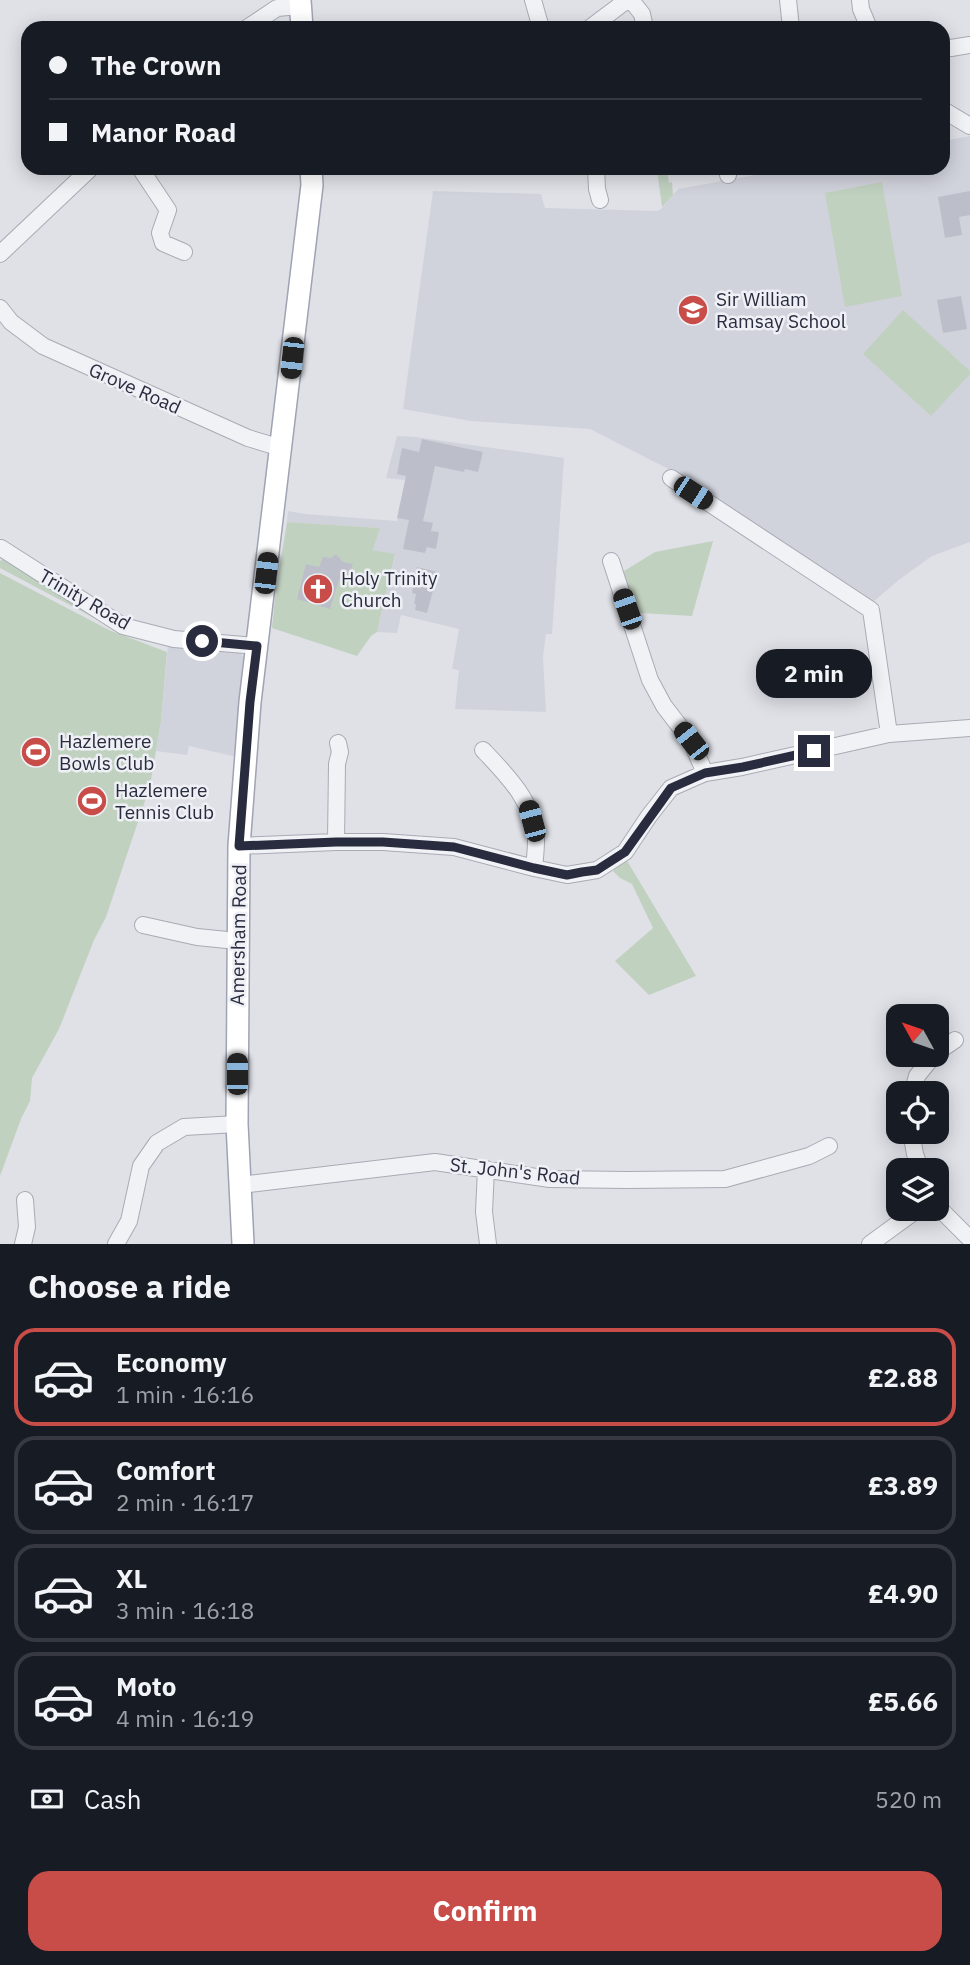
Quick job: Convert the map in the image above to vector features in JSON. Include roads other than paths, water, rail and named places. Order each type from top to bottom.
[{"type":"main road","points":[[300,3],[301,21]]},
{"type":"main road","name":"Amersham Road","points":[[243,1244],[237,1124],[239,846],[250,702],[311,175]]},
{"type":"street","points":[[533,0],[539,21]]},
{"type":"street","points":[[600,21],[629,0],[642,13],[644,21]]},
{"type":"street","points":[[788,0],[790,21]]},
{"type":"street","points":[[860,0],[866,21]]},
{"type":"street","points":[[256,21],[278,4],[300,3]]},
{"type":"street","points":[[951,48],[970,45]]},
{"type":"street","points":[[950,114],[970,126]]},
{"type":"street","points":[[0,254],[84,175]]},
{"type":"street","points":[[145,175],[168,210]]},
{"type":"street","points":[[596,175],[600,200]]},
{"type":"street","points":[[182,200],[168,210],[160,233],[163,243],[184,252]]},
{"type":"street","name":"Grove Road","points":[[0,308],[11,322],[43,346],[247,438],[281,448]]},
{"type":"street","points":[[671,478],[871,610],[889,734]]},
{"type":"street","name":"Trinity Road","points":[[1,548],[123,626],[174,639],[257,646]]},
{"type":"street","points":[[611,561],[650,680],[664,706],[691,741],[705,773]]},
{"type":"street","points":[[239,846],[383,842],[454,847],[567,875],[597,870],[625,852],[671,788],[705,773],[754,765],[889,734],[970,728]]},
{"type":"street","points":[[336,842],[337,764],[340,752],[338,743]]},
{"type":"street","points":[[483,750],[510,778],[528,806],[536,837],[534,868]]},
{"type":"street","points":[[144,925],[184,935],[237,941]]},
{"type":"street","points":[[949,1044],[955,1040]]},
{"type":"street","points":[[116,1244],[129,1221],[141,1166],[157,1143],[184,1127],[237,1124]]},
{"type":"street","name":"St. John's Road","points":[[240,1185],[435,1162],[550,1179],[627,1181],[725,1178],[809,1156],[829,1146]]},
{"type":"street","points":[[486,1169],[484,1212],[488,1244]]},
{"type":"street","points":[[23,1244],[27,1227],[26,1200]]},
{"type":"street","points":[[949,1218],[970,1239]]},
{"type":"street","points":[[870,1244],[902,1221]]},
{"type":"place","name":"Sir William Ramsay School","points":[[693,310]]},
{"type":"place","name":"Holy Trinity Church","points":[[318,589]]},
{"type":"place","name":"Hazlemere Bowls Club","points":[[36,752]]},
{"type":"place","name":"Hazlemere Tennis Club","points":[[92,801]]}]
